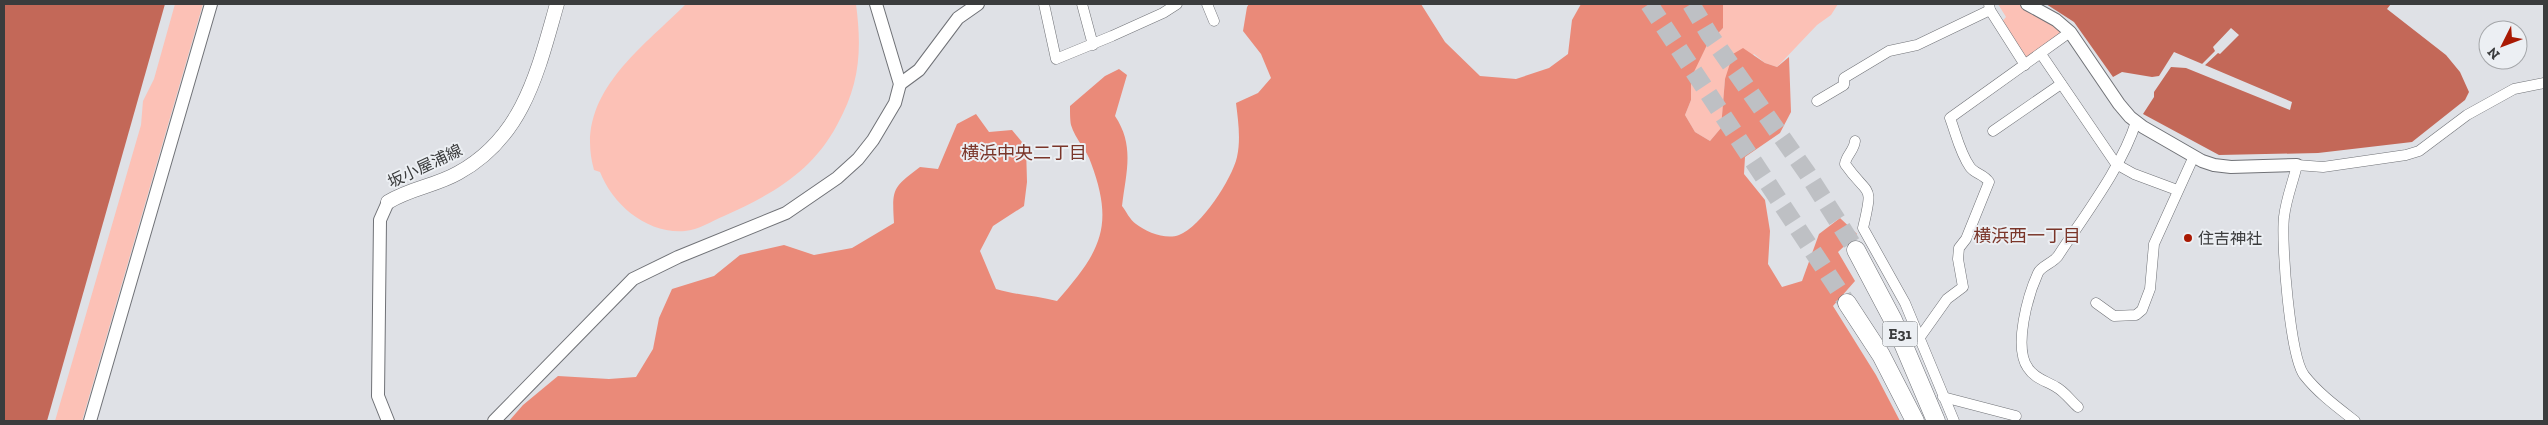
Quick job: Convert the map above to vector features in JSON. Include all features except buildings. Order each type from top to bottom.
[{"type":"highway","name":"E31","points":[[1856,250],[1894,320],[1937,412]]},
{"type":"highway","name":"E31","points":[[1847,303],[1881,355],[1915,421]]},
{"type":"main road","name":"坂小屋浦線","points":[[388,202],[406,191],[457,174],[484,157],[498,143],[513,122],[534,84],[557,4]]},
{"type":"street","points":[[90,421],[211,4]]},
{"type":"street","points":[[494,421],[633,279],[786,213],[837,178],[858,159],[873,140],[896,103],[900,84],[876,4]]},
{"type":"street","points":[[900,84],[918,70],[958,18],[978,4]]},
{"type":"street","points":[[1044,4],[1056,59],[1093,45],[1163,13],[1177,4]]},
{"type":"street","points":[[1082,4],[1093,45]]},
{"type":"street","points":[[1207,4],[1214,21]]},
{"type":"street","points":[[2027,4],[2056,20],[2070,32],[2119,104],[2136,122],[2194,156],[2214,165],[2231,167],[2297,165],[2323,167],[2412,153],[2418,151],[2467,115],[2514,89],[2544,83]]},
{"type":"street","points":[[1817,101],[1844,85],[1844,78],[1849,73],[1870,64],[1890,51],[1917,46],[1990,7],[2025,65]]},
{"type":"street","points":[[1920,337],[1947,300],[1963,287],[1958,259],[1960,248],[1966,239],[1989,182],[1986,176],[1972,170],[1966,160],[1950,118],[2070,32]]},
{"type":"street","points":[[2041,54],[2116,164],[2134,174],[2177,190]]},
{"type":"street","points":[[1993,132],[2061,84]]},
{"type":"street","points":[[2078,407],[2057,387],[2042,382],[2028,368],[2023,356],[2021,333],[2039,270],[2056,258],[2130,141],[2136,122]]},
{"type":"street","points":[[1855,142],[1854,149],[1846,159],[1846,164],[1868,189],[1870,199],[1863,228],[1905,303],[1920,337],[1937,412],[1954,421]]},
{"type":"street","points":[[2096,303],[2114,316],[2136,315],[2142,310],[2150,289],[2154,244],[2194,156]]},
{"type":"street","points":[[2297,165],[2284,217],[2283,260],[2296,356],[2303,374],[2322,394],[2355,421]]},
{"type":"street","points":[[388,202],[380,220],[378,396],[388,421]]},
{"type":"street","points":[[1937,412],[2016,416]]},
{"type":"shaded area","points":[[4,4],[165,4],[47,421],[4,421]]},
{"type":"shaded area","points":[[175,4],[203,4],[82,421],[55,421],[141,125],[143,101],[154,79]]},
{"type":"shaded area","points":[[686,4],[856,4],[859,52],[855,81],[845,110],[827,142],[803,169],[758,200],[705,225],[685,231],[671,231],[658,228],[633,215],[613,196],[600,172],[594,170],[590,144],[593,119],[602,97],[615,76],[631,57]]},
{"type":"shaded area","points":[[1249,4],[1421,4],[1445,42],[1480,76],[1516,79],[1549,68],[1568,54],[1572,20],[1581,4],[1723,4],[1723,28],[1707,45],[1691,78],[1691,100],[1685,115],[1695,132],[1710,141],[1721,128],[1725,79],[1733,54],[1743,48],[1765,63],[1777,67],[1789,57],[1791,112],[1780,133],[1745,157],[1744,174],[1765,200],[1770,231],[1768,264],[1782,287],[1802,281],[1819,234],[1840,218],[1857,234],[1838,252],[1855,281],[1833,306],[1876,375],[1900,421],[509,421],[523,405],[558,376],[609,379],[636,377],[653,349],[659,318],[672,289],[714,276],[740,255],[784,245],[814,255],[852,248],[894,223],[893,203],[899,185],[920,167],[938,169],[957,124],[976,114],[989,132],[1012,130],[1026,147],[1027,182],[1024,206],[993,226],[980,251],[996,289],[1057,301],[1084,268],[1093,253],[1099,238],[1102,222],[1102,205],[1098,185],[1089,158],[1071,125],[1070,106],[1105,76],[1119,69],[1127,75],[1115,116],[1125,138],[1128,160],[1122,206],[1130,218],[1140,227],[1162,236],[1179,235],[1188,230],[1206,213],[1234,166],[1239,143],[1236,103],[1258,93],[1271,78],[1261,54],[1243,31]]},
{"type":"shaded area","points":[[1723,4],[1838,4],[1831,15],[1817,25],[1777,67],[1765,63],[1754,54],[1725,79],[1721,128],[1710,141],[1695,132],[1685,115],[1691,100],[1690,78],[1707,45],[1723,28]]},
{"type":"shaded area","points":[[1998,4],[2022,4],[2066,34],[2027,62],[2001,23],[2006,17]]},
{"type":"shaded area","points":[[2046,4],[2391,4],[2387,9],[2446,55],[2460,72],[2469,92],[2465,100],[2412,142],[2318,153],[2219,155],[2143,114],[2154,97],[2154,92],[2171,67],[2186,68],[2290,110],[2292,102],[2174,52],[2159,76],[2152,77],[2122,72],[2113,77],[2074,22]]},
{"type":"pier","points":[[2231,28],[2239,35],[2220,54],[2218,53],[2203,67],[2201,65],[2215,51],[2213,47]]},
{"type":"tunnel","points":[[1649,4],[1847,303]]},
{"type":"tunnel","points":[[1691,4],[1709,34],[1807,173],[1856,250]]},
{"type":"place","name":"住吉神社","points":[[2188,238]]},
{"type":"district","name":"横浜中央二丁目","points":[[1024,153]]},
{"type":"district","name":"横浜西一丁目","points":[[2027,236]]}]
